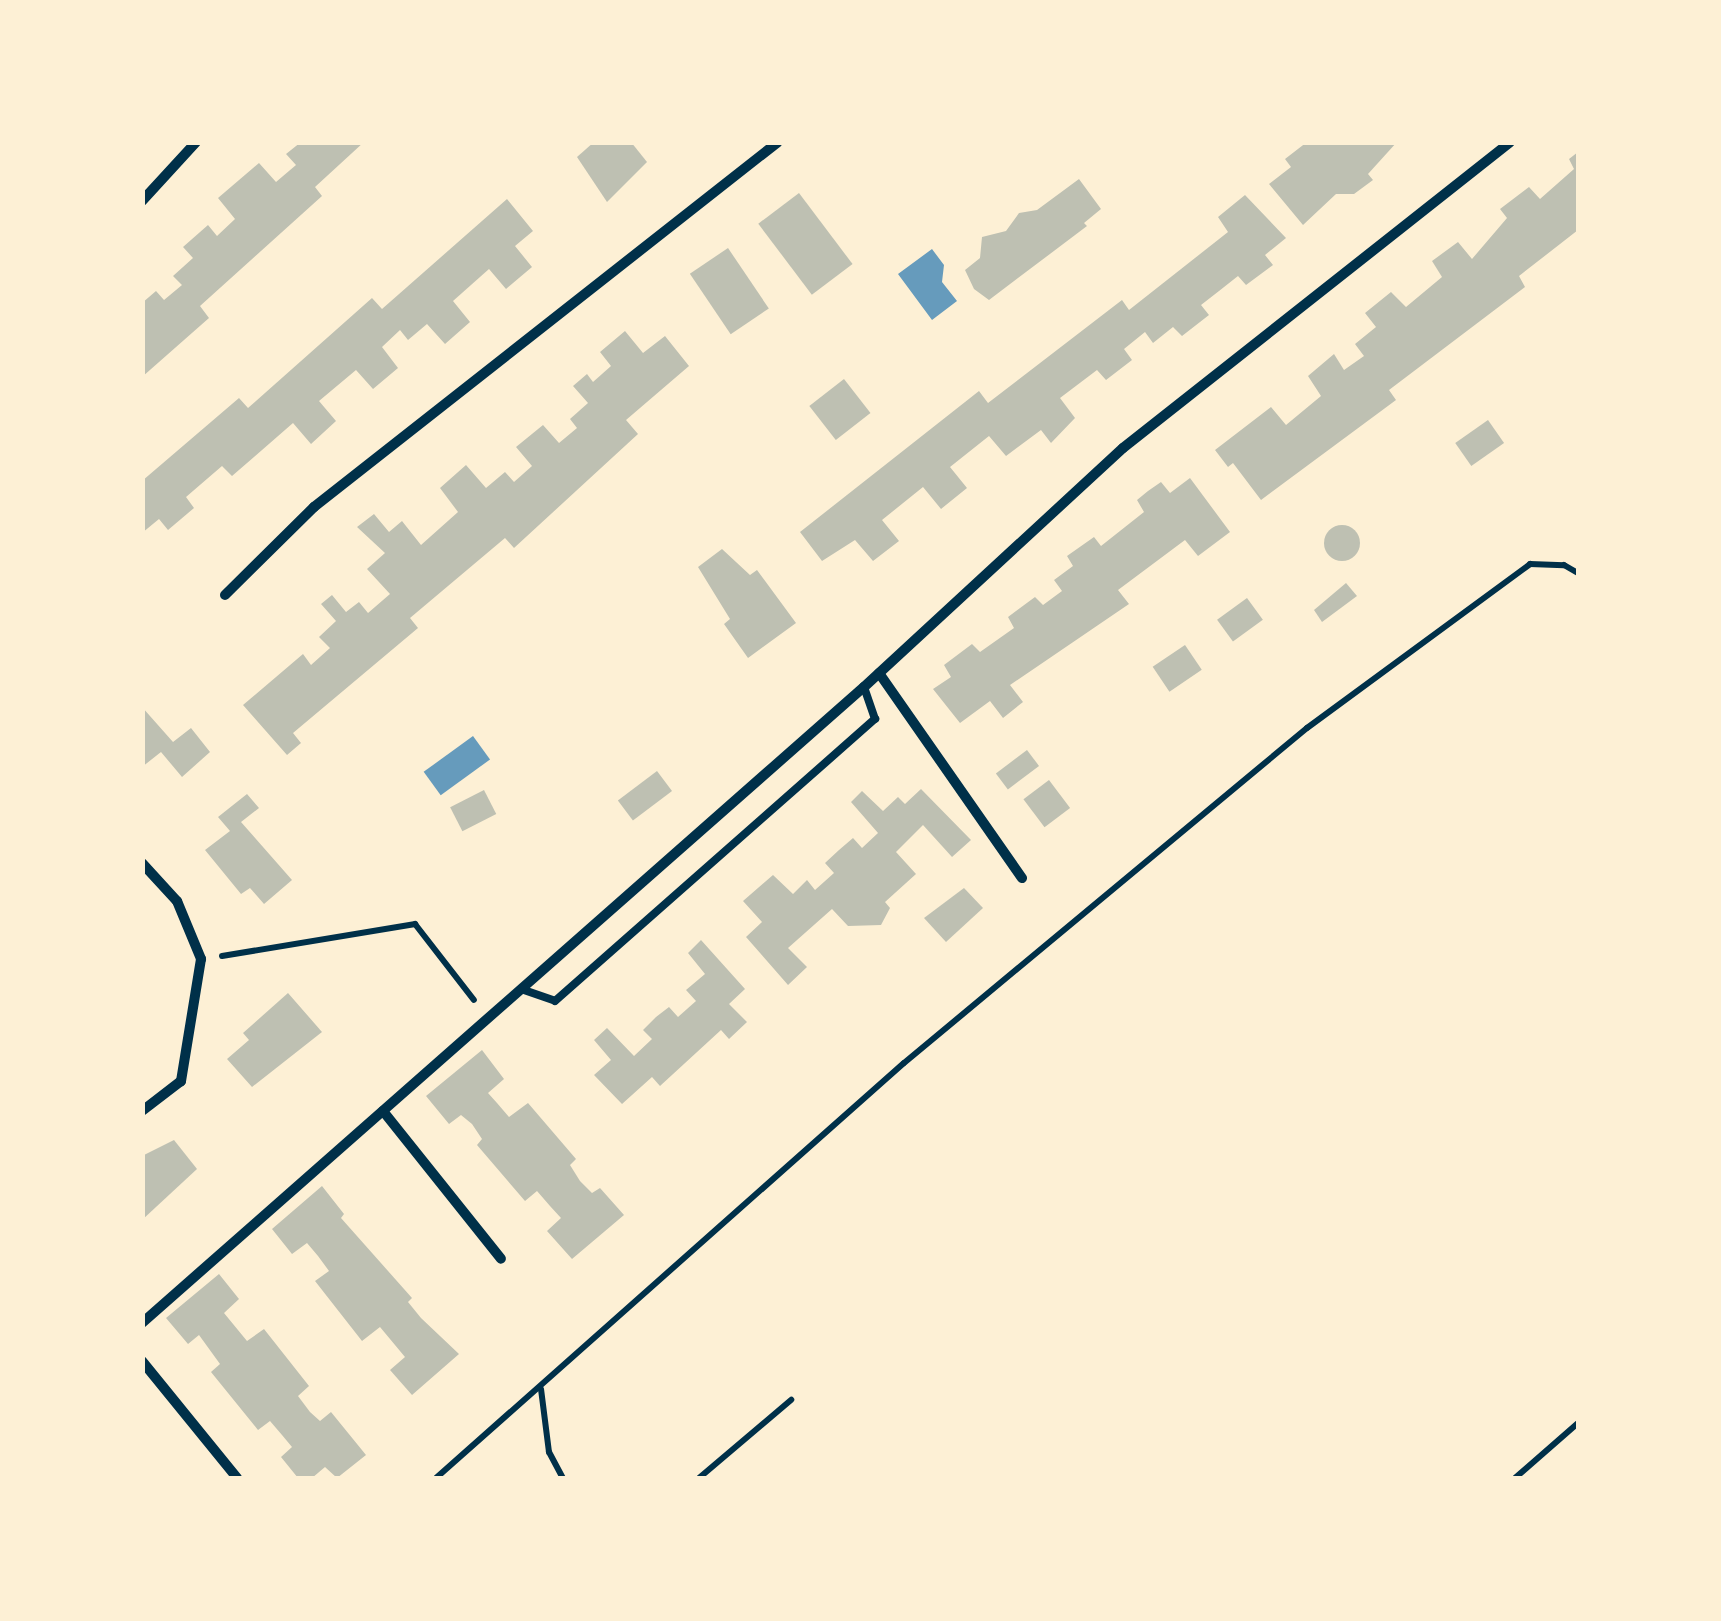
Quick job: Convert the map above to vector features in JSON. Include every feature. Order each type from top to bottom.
[{"type":"street","points":[[142,201],[196,142]]},
{"type":"street","points":[[225,595],[314,507],[778,142]]},
{"type":"street","points":[[142,1323],[879,674],[1123,448],[1510,142]]},
{"type":"street","points":[[879,674],[1022,878]]},
{"type":"street","points":[[142,863],[176,901],[200,959],[181,1081],[142,1111]]},
{"type":"street","points":[[383,1111],[500,1259]]},
{"type":"street","points":[[142,1361],[237,1478]]},
{"type":"lane","points":[[521,989],[555,1001],[875,719],[864,686]]},
{"type":"path","points":[[436,1478],[934,1037],[1307,728],[1530,564],[1564,565],[1578,573]]},
{"type":"path","points":[[200,959],[416,924],[488,1018]]},
{"type":"path","points":[[541,1388],[549,1452],[563,1478]]},
{"type":"path","points":[[698,1478],[791,1400]]},
{"type":"path","points":[[1515,1478],[1578,1424]]},
{"type":"water","points":[[932,249],[944,265],[942,282],[957,301],[932,320],[898,274]]},
{"type":"water","points":[[473,736],[490,759],[441,795],[424,772]]},
{"type":"building","points":[[301,142],[364,142],[315,187],[322,196],[200,306],[209,318],[142,377],[142,303],[156,291],[164,300],[182,285],[173,276],[193,258],[183,247],[208,225],[217,236],[235,219],[218,198],[259,163],[276,182],[296,165],[286,154]]},
{"type":"building","points":[[594,142],[631,142],[647,162],[607,202],[577,157]]},
{"type":"building","points":[[1307,142],[1397,142],[1368,174],[1373,180],[1354,194],[1336,194],[1303,225],[1269,184],[1291,167],[1285,159]]},
{"type":"building","points":[[1578,152],[1578,230],[1519,276],[1525,287],[1389,390],[1396,400],[1261,500],[1233,463],[1228,467],[1215,450],[1271,407],[1286,425],[1321,396],[1308,376],[1334,354],[1344,370],[1364,356],[1355,344],[1376,327],[1365,313],[1391,292],[1406,307],[1442,277],[1432,261],[1458,242],[1472,259],[1507,218],[1500,209],[1529,187],[1540,199],[1574,169],[1569,159]]},
{"type":"building","points":[[1079,179],[1101,209],[1084,223],[1087,226],[989,300],[974,289],[965,270],[980,258],[982,237],[1006,231],[1019,213],[1037,210]]},
{"type":"building","points":[[799,193],[853,264],[812,295],[758,224]]},
{"type":"building","points":[[1245,195],[1286,238],[1265,255],[1273,265],[1246,285],[1238,276],[1201,305],[1209,315],[1182,336],[1173,327],[1153,343],[1145,332],[1124,349],[1132,360],[1106,380],[1097,370],[1060,398],[1075,418],[1051,443],[1041,430],[1006,456],[989,436],[950,467],[967,488],[941,509],[923,487],[882,520],[899,541],[873,561],[855,540],[822,561],[800,532],[979,391],[988,403],[1122,300],[1129,310],[1228,232],[1218,217]]},
{"type":"building","points":[[507,199],[533,231],[515,246],[532,267],[506,289],[489,269],[453,301],[470,322],[445,344],[427,324],[408,340],[400,330],[382,347],[398,368],[373,389],[356,370],[319,401],[336,421],[311,444],[293,423],[232,476],[222,466],[186,497],[194,508],[168,530],[159,519],[142,533],[142,481],[239,398],[248,408],[372,298],[382,309]]},
{"type":"building","points":[[728,248],[769,309],[731,334],[690,274]]},
{"type":"building","points":[[625,331],[643,353],[665,336],[689,366],[626,420],[638,434],[514,548],[505,538],[410,618],[418,628],[293,733],[301,743],[287,755],[243,705],[303,654],[311,665],[330,648],[319,637],[336,621],[321,604],[332,595],[346,612],[359,602],[368,613],[390,594],[367,569],[385,553],[357,527],[374,514],[389,532],[402,521],[421,545],[458,512],[440,488],[466,465],[486,488],[505,472],[514,482],[532,466],[516,447],[543,425],[559,443],[577,428],[570,419],[588,403],[573,386],[587,374],[593,382],[611,366],[600,352]]},
{"type":"building","points":[[844,379],[870,413],[836,440],[809,406]]},
{"type":"building","points":[[1488,420],[1504,443],[1471,466],[1455,443]]},
{"type":"building","points":[[1190,478],[1230,532],[1198,556],[1185,540],[1118,590],[1129,604],[1010,685],[1023,702],[1003,718],[990,701],[960,723],[933,689],[951,677],[944,665],[972,644],[980,652],[1014,628],[1008,617],[1035,597],[1043,605],[1062,591],[1054,580],[1073,566],[1067,556],[1094,537],[1101,546],[1144,512],[1137,500],[1148,491],[1161,482],[1170,493]]},
{"type":"building","points":[[1342,525],[1354,531],[1360,543],[1354,555],[1342,561],[1330,555],[1324,543],[1330,531]]},
{"type":"building","points":[[722,549],[750,575],[757,570],[796,623],[748,658],[724,624],[730,619],[698,567]]},
{"type":"building","points":[[1346,583],[1357,596],[1322,622],[1314,610]]},
{"type":"building","points":[[1247,598],[1263,620],[1233,642],[1217,620]]},
{"type":"building","points":[[1185,645],[1202,670],[1169,692],[1153,667]]},
{"type":"building","points":[[142,707],[173,742],[191,728],[210,752],[182,777],[161,752],[142,767]]},
{"type":"building","points":[[1027,750],[1039,766],[1008,789],[996,773]]},
{"type":"building","points":[[657,771],[672,791],[633,820],[618,800]]},
{"type":"building","points":[[1049,780],[1070,808],[1045,827],[1023,799]]},
{"type":"building","points":[[921,789],[971,840],[952,857],[923,825],[896,852],[916,874],[885,902],[890,908],[881,925],[848,926],[832,909],[788,948],[807,967],[788,985],[746,937],[762,922],[743,901],[773,875],[793,894],[807,880],[815,890],[834,873],[825,863],[839,850],[853,838],[862,848],[878,833],[851,802],[862,791],[883,811],[898,797],[905,804]]},
{"type":"building","points":[[484,790],[496,814],[462,831],[450,807]]},
{"type":"building","points":[[247,794],[259,808],[241,822],[292,880],[264,904],[250,888],[241,894],[205,850],[230,831],[218,817]]},
{"type":"building","points":[[964,888],[983,908],[946,942],[924,918]]},
{"type":"building","points":[[701,940],[745,989],[729,1004],[747,1022],[729,1039],[721,1030],[660,1086],[652,1077],[622,1104],[594,1075],[611,1060],[594,1040],[607,1028],[634,1056],[652,1039],[643,1030],[656,1017],[669,1007],[678,1017],[696,1001],[686,990],[705,974],[688,953]]},
{"type":"building","points":[[288,993],[322,1032],[252,1087],[227,1059],[249,1040],[243,1033]]},
{"type":"building","points":[[482,1050],[504,1079],[488,1093],[509,1117],[528,1103],[576,1159],[570,1165],[580,1181],[592,1193],[600,1188],[624,1215],[572,1259],[547,1231],[561,1218],[537,1191],[525,1201],[477,1145],[482,1139],[472,1124],[461,1115],[449,1124],[426,1096]]},
{"type":"building","points":[[174,1140],[197,1169],[142,1220],[142,1156]]},
{"type":"building","points":[[322,1186],[344,1214],[341,1218],[412,1298],[408,1302],[421,1318],[459,1354],[412,1395],[390,1370],[405,1357],[380,1327],[362,1341],[315,1281],[329,1271],[318,1256],[307,1243],[292,1254],[272,1229]]},
{"type":"building","points":[[219,1274],[239,1299],[224,1313],[247,1341],[264,1329],[309,1386],[298,1396],[310,1412],[320,1421],[331,1412],[366,1455],[337,1478],[325,1467],[312,1478],[298,1478],[281,1457],[292,1447],[270,1421],[258,1430],[211,1372],[220,1364],[199,1335],[188,1344],[166,1318]]}]
